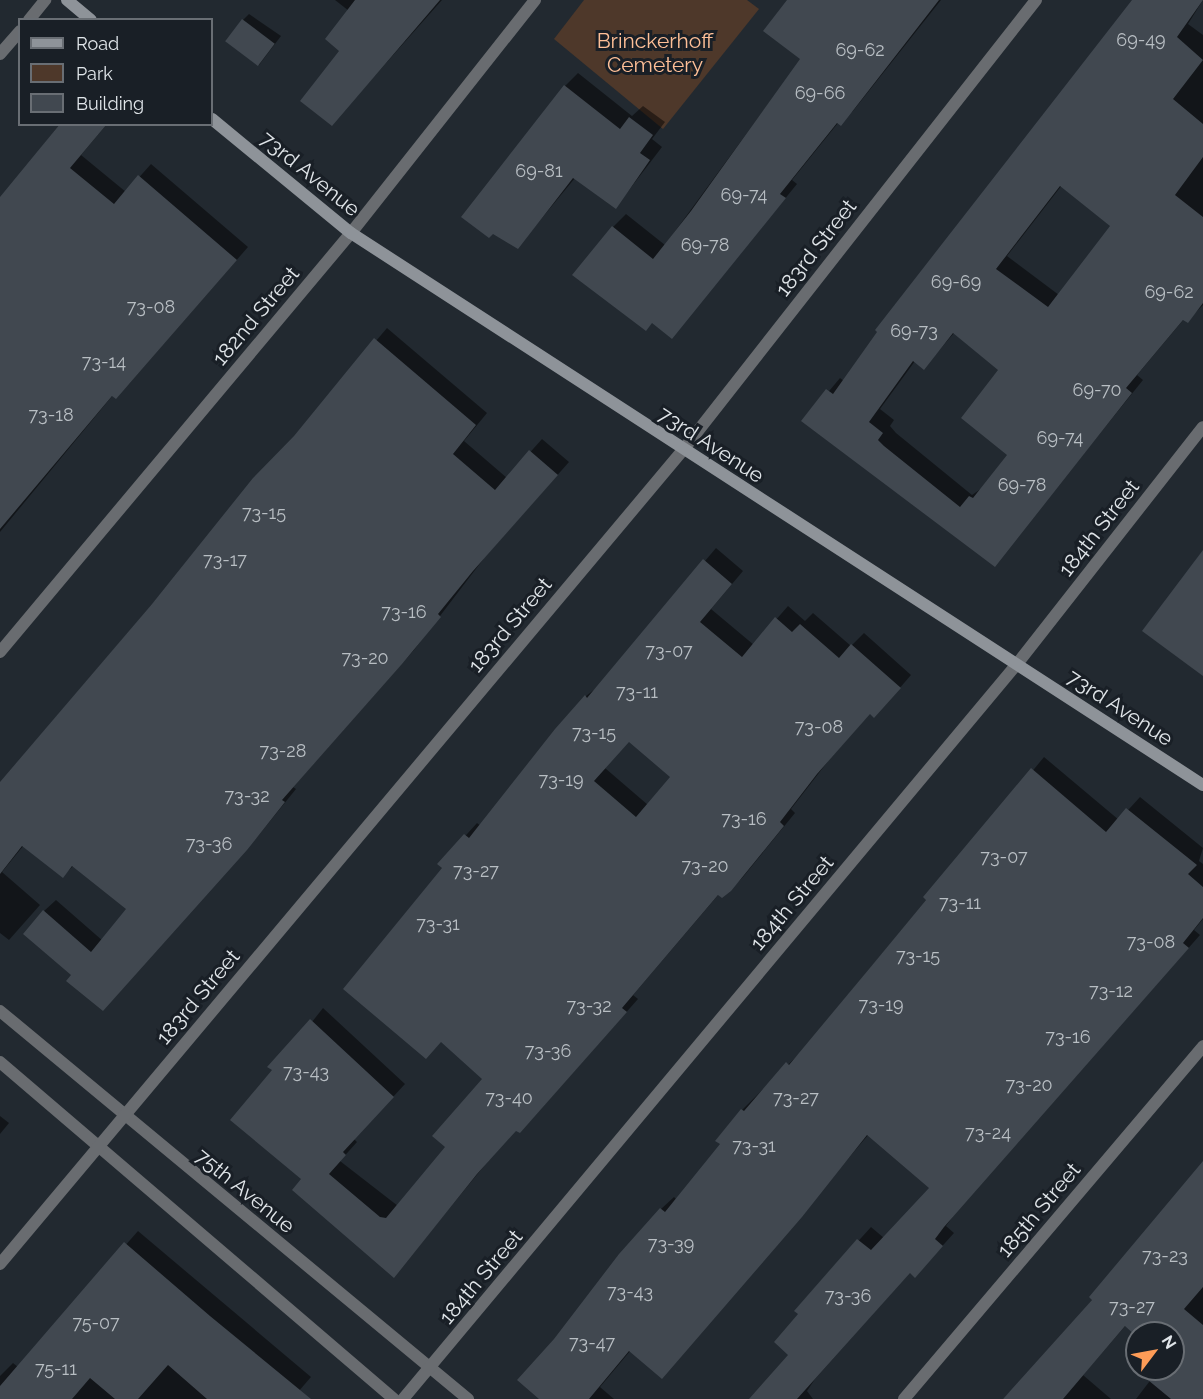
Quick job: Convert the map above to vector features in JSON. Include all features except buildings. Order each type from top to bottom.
[{"type":"street","points":[[31,18],[45,0]]},
{"type":"street","points":[[67,0],[89,18]]},
{"type":"street","name":"182nd Street","points":[[0,652],[351,233],[535,0]]},
{"type":"street","name":"183rd Street","points":[[0,1264],[683,450],[1036,0]]},
{"type":"street","points":[[0,54],[18,33]]},
{"type":"street","name":"73rd Avenue","points":[[213,119],[351,233],[1203,785]]},
{"type":"street","name":"184th Street","points":[[403,1399],[1017,664],[1203,427]]},
{"type":"street","name":"75th Avenue","points":[[0,1011],[123,1117],[468,1399]]},
{"type":"street","name":"185th Street","points":[[904,1399],[1203,1046]]},
{"type":"street","points":[[0,1062],[394,1399]]},
{"type":"green space","name":"Brinckerhoff Cemetery","points":[[584,0],[747,0],[759,9],[663,129],[554,39]]}]
